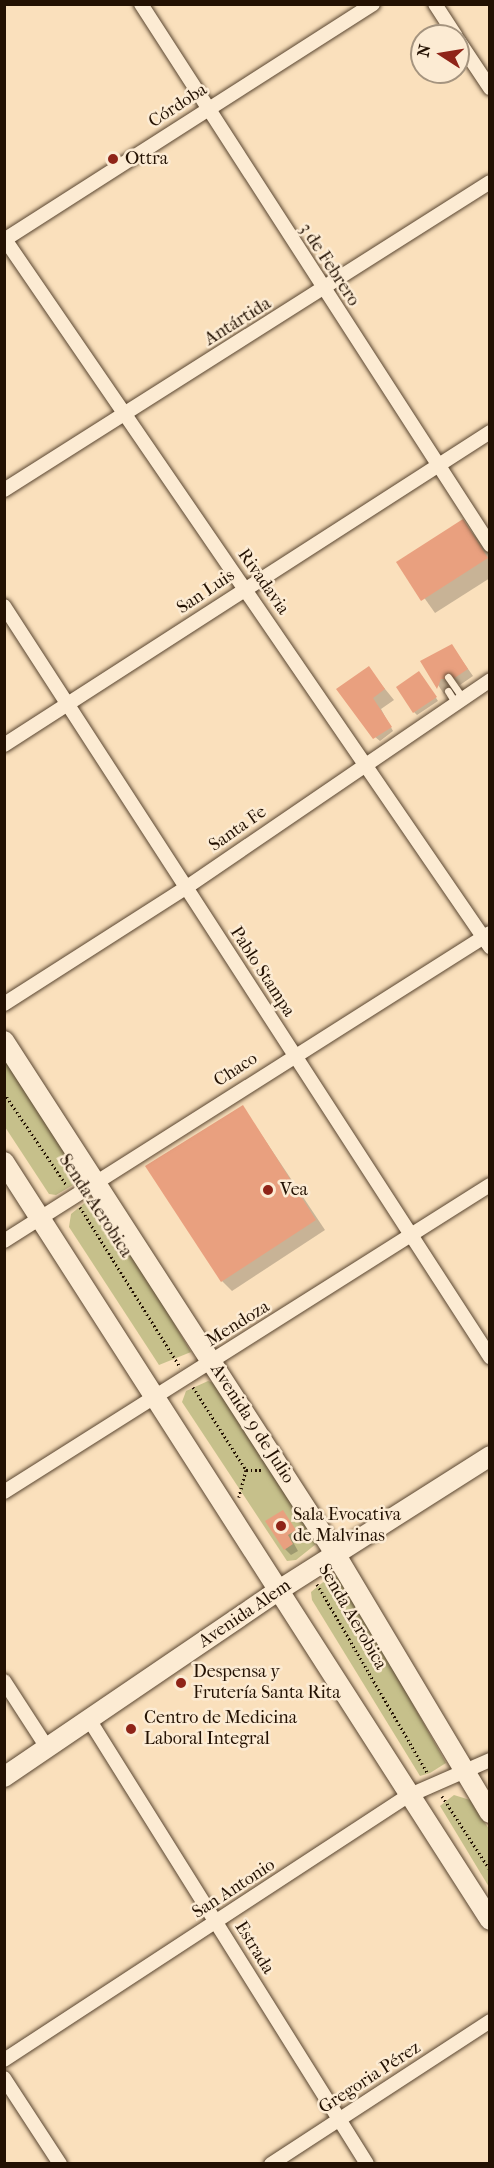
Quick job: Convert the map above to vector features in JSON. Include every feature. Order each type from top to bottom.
[{"type":"main road","name":"Avenida 9 de Julio","points":[[4,1041],[336,1555],[489,1814]]},
{"type":"main road","points":[[4,1162],[156,1395],[276,1592],[489,1920]]},
{"type":"main road","name":"Avenida Alem","points":[[4,1777],[90,1721],[276,1592],[489,1456]]},
{"type":"street","name":"3 de Febrero","points":[[141,4],[489,545]]},
{"type":"street","name":"Córdoba","points":[[5,239],[373,4]]},
{"type":"street","points":[[435,4],[448,24]]},
{"type":"street","points":[[470,58],[489,88]]},
{"type":"street","name":"Antártida","points":[[4,490],[324,290],[489,182]]},
{"type":"street","name":"Rivadavia","points":[[5,239],[487,939]]},
{"type":"street","name":"San Luis","points":[[4,745],[69,706],[245,587],[489,432]]},
{"type":"street","name":"Pablo Stampa","points":[[4,606],[489,1357]]},
{"type":"street","name":"Santa Fe","points":[[4,1004],[187,887],[366,763],[455,697],[489,680]]},
{"type":"street","name":"Chaco","points":[[4,1241],[294,1054],[487,939]]},
{"type":"street","name":"Mendoza","points":[[4,1492],[489,1185]]},
{"type":"street","points":[[4,1681],[48,1749]]},
{"type":"street","name":"Estrada","points":[[90,1721],[367,2163]]},
{"type":"street","name":"San Antonio","points":[[4,2060],[408,1796],[465,1775],[489,1760]]},
{"type":"street","name":"Gregoria Pérez","points":[[270,2163],[489,2021]]},
{"type":"street","points":[[4,2078],[60,2163]]},
{"type":"lane","points":[[448,677],[455,697]]},
{"type":"path","name":"Senda Aerobica","points":[[4,1093],[73,1195],[246,1470],[239,1497],[246,1507]]},
{"type":"path","name":"Senda Aerobica","points":[[309,1571],[434,1785],[489,1870]]},
{"type":"shaded area","points":[[4,1053],[77,1172],[73,1185],[56,1195],[49,1194],[5,1127]]},
{"type":"shaded area","points":[[87,1201],[102,1202],[191,1352],[159,1365],[69,1227],[71,1214]]},
{"type":"shaded area","points":[[208,1381],[216,1384],[316,1533],[316,1544],[296,1560],[287,1561],[182,1402],[186,1391]]},
{"type":"shaded area","points":[[333,1574],[342,1578],[446,1763],[430,1773],[420,1776],[312,1600],[311,1592]]},
{"type":"shaded area","points":[[454,1795],[470,1800],[489,1829],[489,1887],[440,1806]]},
{"type":"building","points":[[463,519],[488,558],[421,601],[396,562]]},
{"type":"building","points":[[452,644],[468,669],[453,679],[441,679],[437,689],[420,661]]},
{"type":"building","points":[[369,666],[385,689],[373,698],[392,727],[373,739],[336,689]]},
{"type":"building","points":[[419,671],[437,697],[413,713],[396,687]]},
{"type":"building","points":[[243,1105],[316,1220],[221,1282],[145,1166]]},
{"type":"building","name":"Sala Evocativa de Malvinas","points":[[283,1510],[296,1530],[288,1535],[293,1544],[284,1550],[265,1521]]},
{"type":"place","name":"Ottra","points":[[113,159]]},
{"type":"place","name":"Vea","points":[[268,1190]]},
{"type":"place","name":"Sala Evocativa de Malvinas","points":[[281,1526]]},
{"type":"place","name":"Despensa y Frutería Santa Rita","points":[[181,1683]]},
{"type":"place","name":"Centro de Medicina Laboral Integral","points":[[131,1729]]}]
